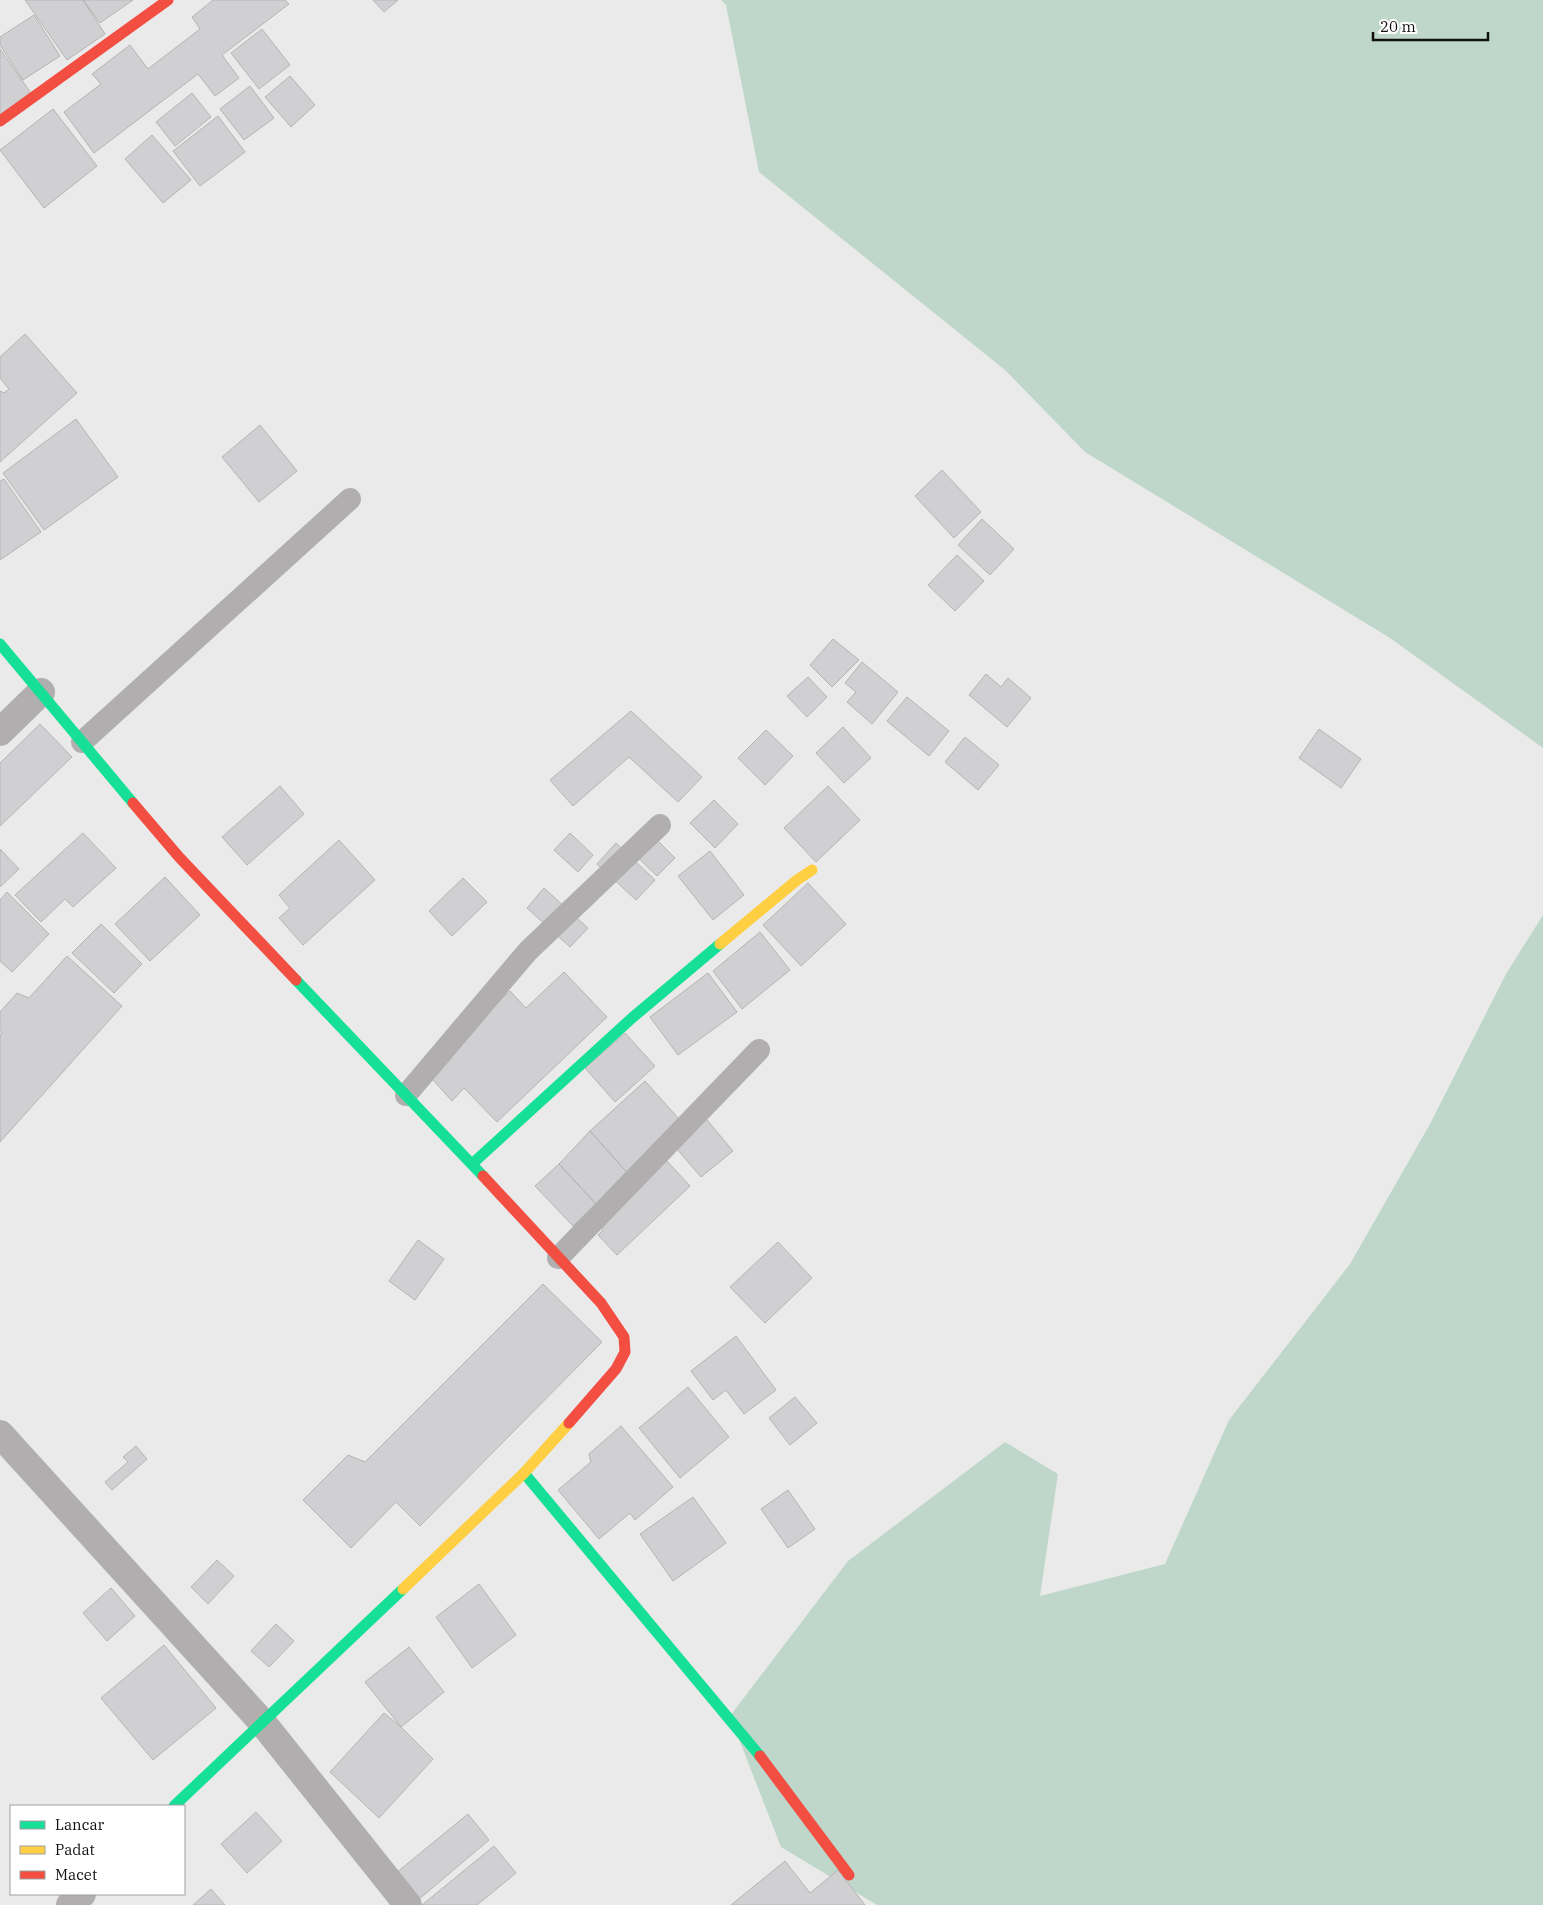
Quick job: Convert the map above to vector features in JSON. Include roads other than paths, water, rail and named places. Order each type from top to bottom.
[{"type":"street","points":[[0,121],[168,0]]},
{"type":"street","points":[[0,644],[179,857],[472,1164],[601,1303],[624,1337],[625,1352],[616,1370],[524,1473],[175,1805]]},
{"type":"street","points":[[0,732],[41,692]]},
{"type":"street","points":[[472,1164],[632,1018],[797,880],[812,870]]},
{"type":"street","points":[[0,1434],[262,1722],[408,1905]]},
{"type":"street","points":[[524,1473],[771,1769],[849,1874]]},
{"type":"street","points":[[70,1905],[81,1895]]},
{"type":"lane","points":[[82,742],[350,499]]},
{"type":"lane","points":[[406,1095],[528,950],[660,824]]},
{"type":"lane","points":[[558,1258],[759,1050]]}]
